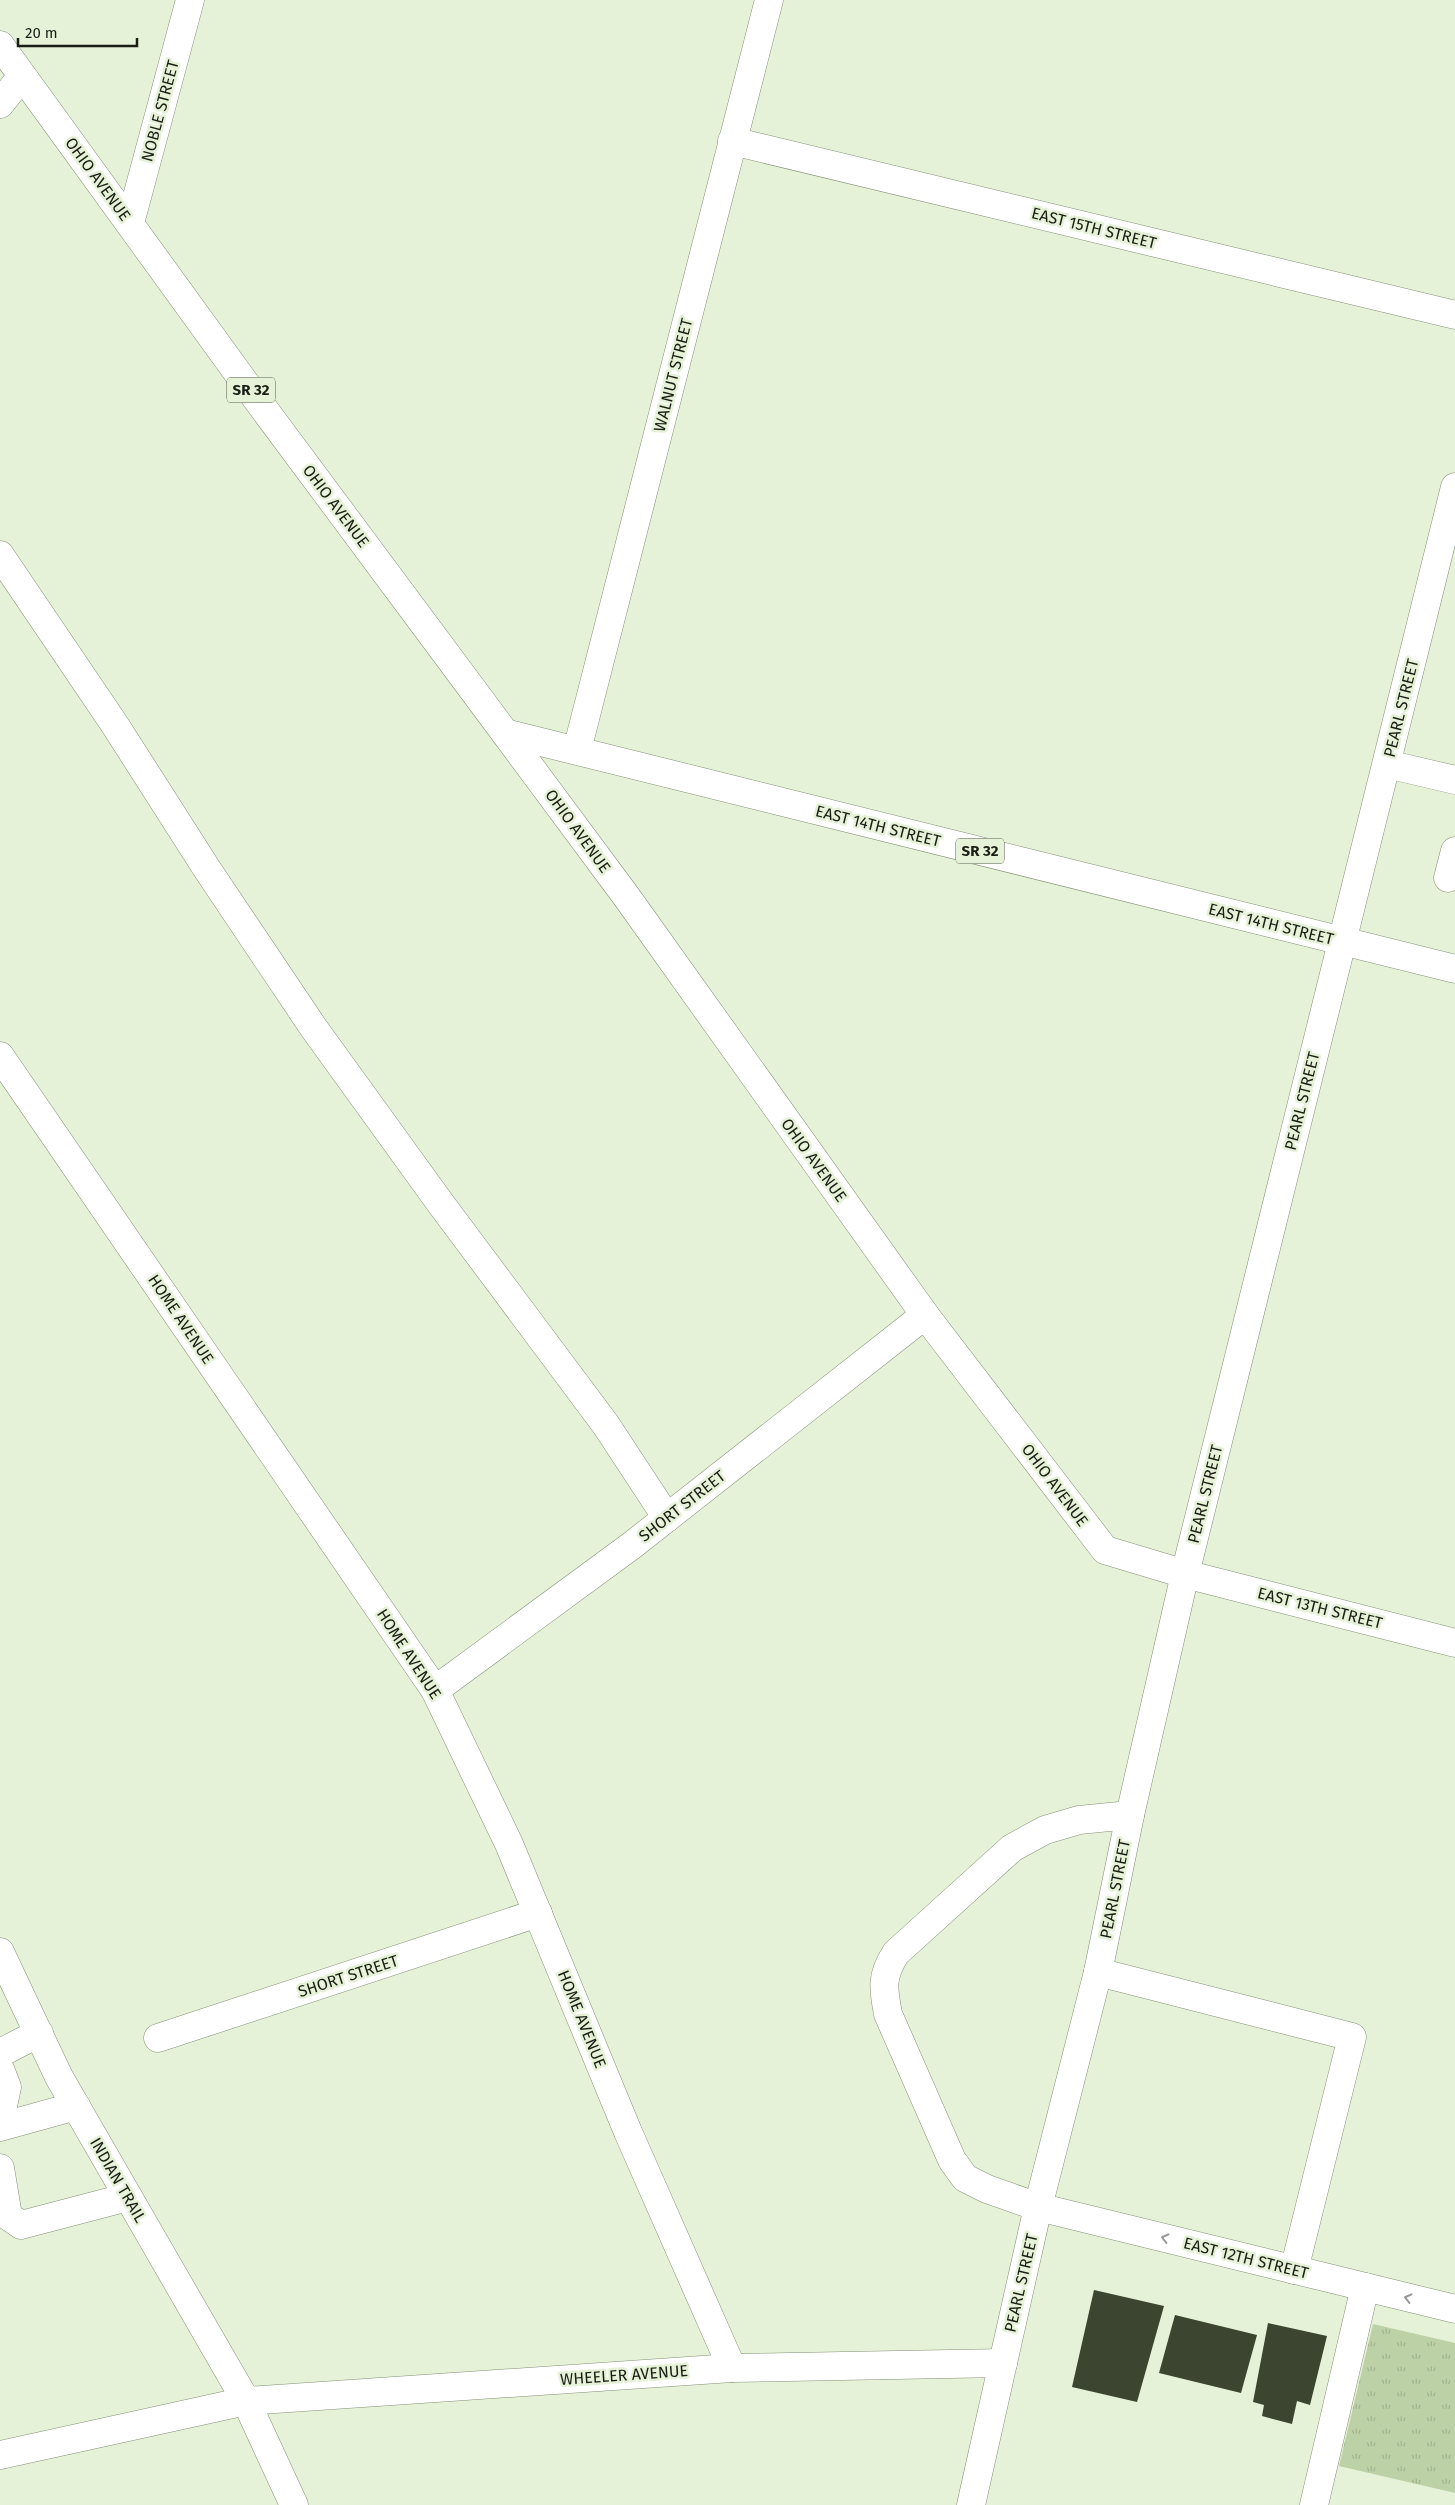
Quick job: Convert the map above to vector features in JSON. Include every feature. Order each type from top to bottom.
[{"type":"street","name":"NOBLE STREET","points":[[130,223],[190,0]]},
{"type":"street","name":"WALNUT STREET","points":[[577,750],[769,0]]},
{"type":"street","name":"OHIO AVENUE","points":[[0,45],[267,413],[626,896],[925,1315],[1105,1550],[1185,1574]]},
{"type":"street","points":[[0,104],[22,76]]},
{"type":"street","name":"EAST 15TH STREET","points":[[732,141],[1455,315]]},
{"type":"street","name":"PEARL STREET","points":[[971,2505],[1038,2207],[1098,1972],[1130,1814],[1185,1574],[1455,487]]},
{"type":"street","points":[[0,555],[115,724],[207,869],[313,1027],[441,1204],[606,1425],[667,1518]]},
{"type":"street","name":"EAST 14TH STREET","points":[[505,732],[1455,969]]},
{"type":"street","points":[[1387,764],[1455,780]]},
{"type":"street","points":[[1448,878],[1455,851]]},
{"type":"street","name":"HOME AVENUE","points":[[0,1056],[435,1690],[508,1844],[628,2132],[732,2368]]},
{"type":"street","name":"SHORT STREET","points":[[435,1690],[667,1518],[925,1315]]},
{"type":"street","name":"EAST 13TH STREET","points":[[1185,1574],[1455,1643]]},
{"type":"street","name":"EAST 12TH STREET","points":[[1130,1814],[1080,1820],[1045,1830],[1012,1848],[896,1953],[886,1969],[883,1990],[888,2014],[952,2160],[965,2178],[987,2190],[1038,2207],[1455,2309]]},
{"type":"street","name":"SHORT STREET","points":[[158,2038],[538,1913]]},
{"type":"street","name":"INDIAN TRAIL","points":[[0,1952],[76,2106],[246,2401],[294,2505]]},
{"type":"street","points":[[1098,1972],[1352,2037],[1294,2270]]},
{"type":"street","points":[[0,2053],[39,2033]]},
{"type":"street","points":[[0,2069],[7,2087],[0,2120]]},
{"type":"street","points":[[0,2127],[76,2106]]},
{"type":"street","points":[[0,2168],[8,2216],[21,2225],[128,2197]]},
{"type":"street","points":[[1314,2505],[1365,2287]]},
{"type":"street","name":"WHEELER AVENUE","points":[[0,2455],[246,2401],[732,2368],[1003,2363]]},
{"type":"green space","points":[[1373,2324],[1455,2343],[1455,2493],[1339,2466]]},
{"type":"building","points":[[1094,2290],[1164,2306],[1137,2402],[1072,2387]]},
{"type":"building","points":[[1175,2315],[1257,2335],[1241,2393],[1159,2373]]},
{"type":"building","points":[[1268,2323],[1327,2336],[1310,2405],[1297,2401],[1292,2424],[1262,2416],[1264,2405],[1253,2402]]}]
